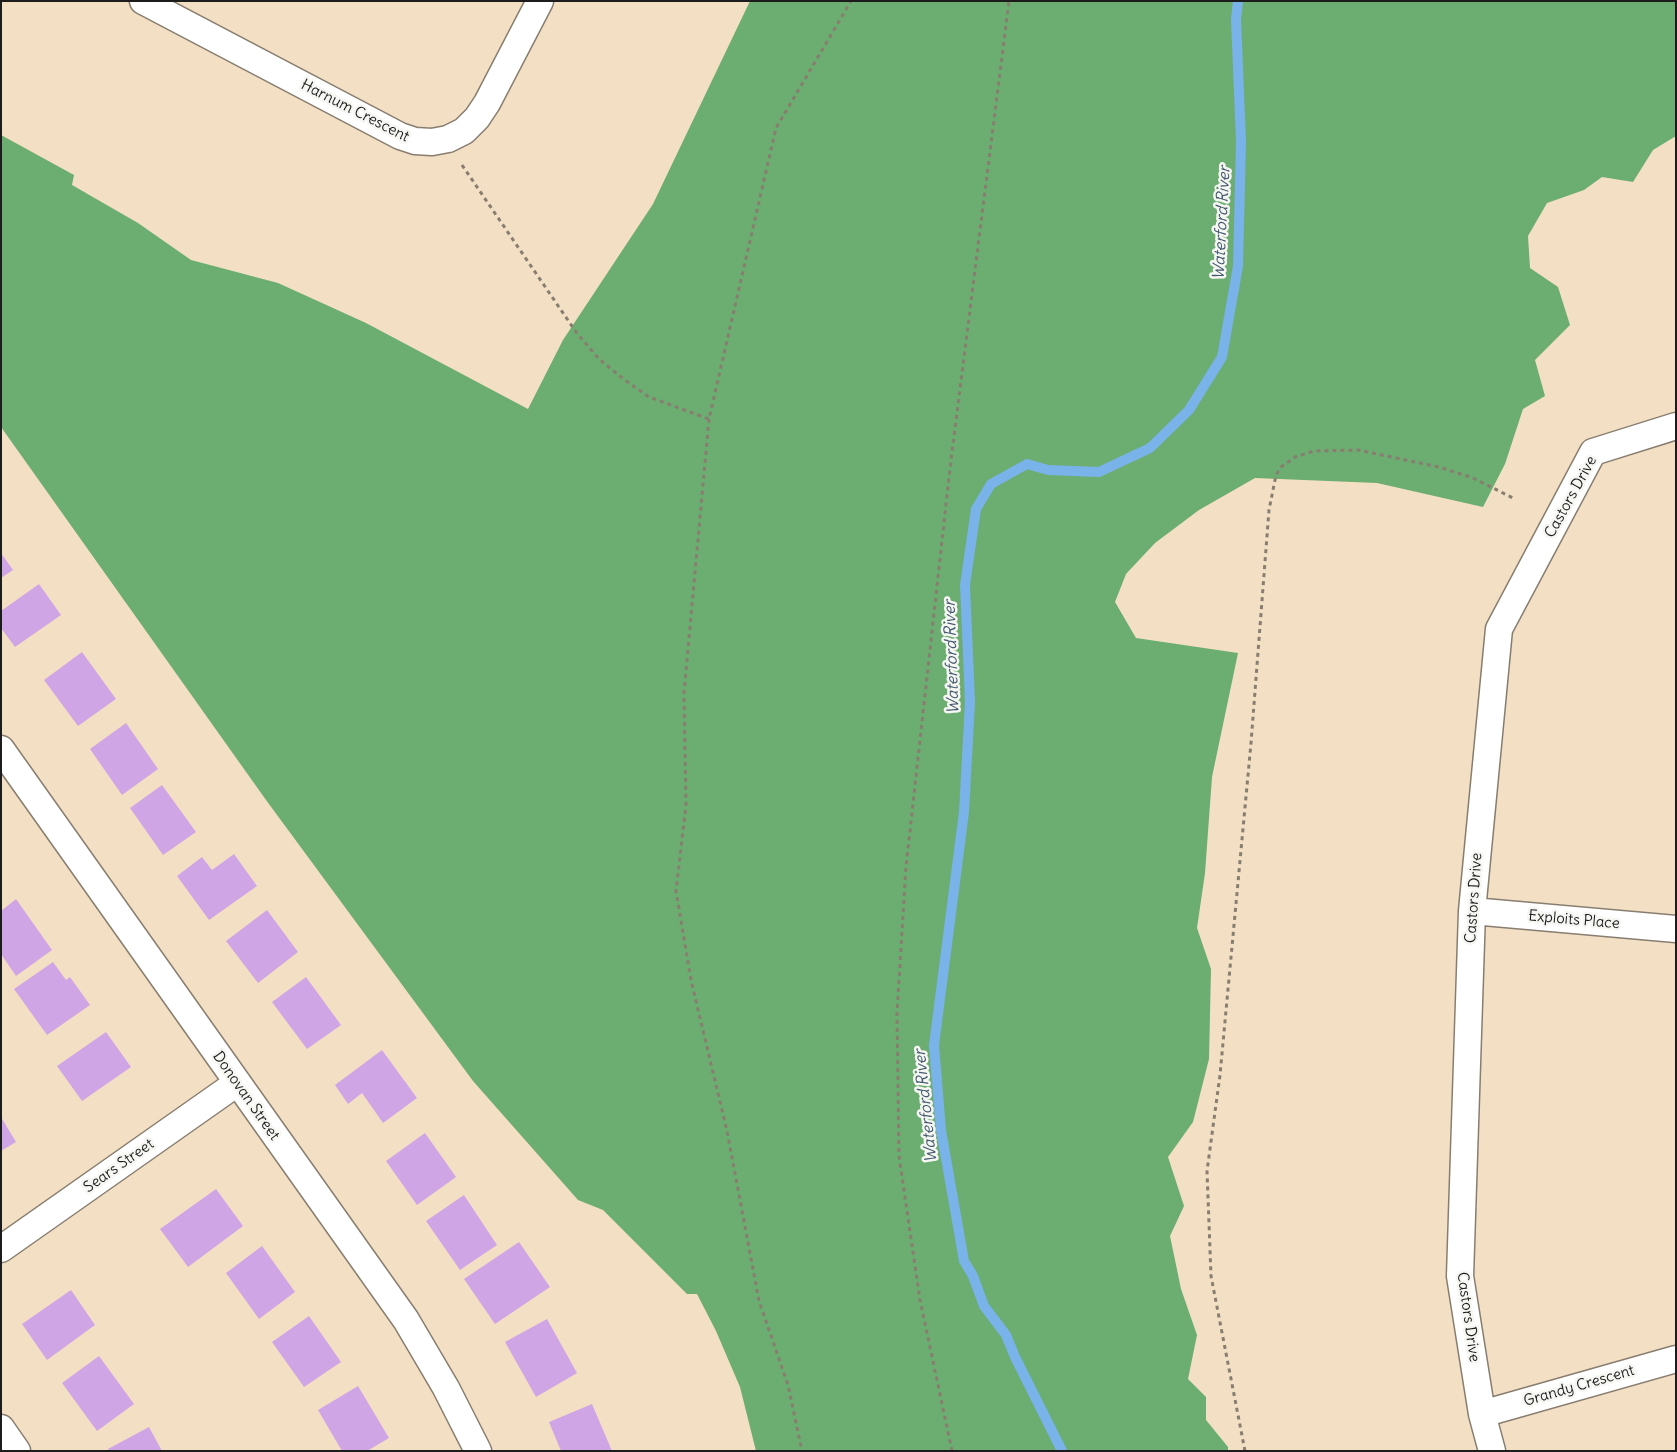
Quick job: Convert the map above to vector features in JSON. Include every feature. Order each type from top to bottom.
[{"type":"street","name":"Harnum Crescent","points":[[143,1],[400,136],[415,141],[432,142],[448,139],[464,130],[477,118],[487,103],[540,1]]},
{"type":"street","name":"Castors Drive","points":[[1492,1451],[1482,1414],[1460,1276],[1472,911],[1499,629],[1593,452],[1676,426]]},
{"type":"street","name":"Donovan Street","points":[[1,749],[406,1320],[446,1388],[478,1451]]},
{"type":"street","name":"Exploits Place","points":[[1472,911],[1676,928]]},
{"type":"street","name":"Sears Street","points":[[1,1249],[237,1083]]},
{"type":"street","name":"Grandy Crescent","points":[[1482,1414],[1676,1359]]},
{"type":"street","points":[[1,1428],[17,1451]]},
{"type":"path","points":[[802,1451],[788,1385],[759,1301],[727,1131],[691,980],[676,891],[686,805],[684,693],[710,419],[776,128],[852,1]]},
{"type":"path","points":[[952,1451],[920,1300],[899,1156],[897,1012],[906,867],[949,478],[1010,1]]},
{"type":"path","points":[[448,139],[461,163],[554,301],[576,332],[599,359],[649,397],[710,419]]},
{"type":"path","points":[[1245,1451],[1211,1276],[1207,1171],[1221,1066],[1254,705],[1269,510],[1276,475],[1281,468],[1296,456],[1305,453],[1320,450],[1358,450],[1439,467],[1473,478],[1513,498]]},
{"type":"green space","points":[[750,1],[1676,1],[1676,136],[1653,150],[1633,182],[1602,177],[1584,190],[1547,203],[1528,236],[1530,268],[1558,287],[1570,325],[1535,360],[1545,396],[1523,409],[1505,464],[1483,507],[1377,483],[1255,478],[1199,510],[1155,543],[1126,574],[1115,602],[1136,638],[1238,653],[1212,777],[1205,873],[1197,928],[1211,969],[1209,1059],[1193,1122],[1168,1157],[1184,1206],[1170,1236],[1181,1289],[1197,1335],[1188,1379],[1206,1397],[1206,1420],[1228,1447],[1228,1451],[756,1451],[740,1387],[716,1331],[697,1294],[687,1294],[603,1210],[578,1200],[473,1081],[266,800],[1,427],[1,135],[74,175],[72,185],[138,223],[191,260],[278,283],[366,323],[528,409],[563,340],[653,204]]},
{"type":"building","points":[[1,553],[13,570],[1,578]]},
{"type":"building","points":[[39,584],[61,615],[15,647],[1,628],[1,611]]},
{"type":"building","points":[[82,652],[116,699],[78,726],[44,680]]},
{"type":"building","points":[[126,723],[158,769],[122,795],[90,749]]},
{"type":"building","points":[[162,785],[196,832],[163,855],[130,808]]},
{"type":"building","points":[[234,854],[257,886],[209,920],[177,876],[202,857],[212,870]]},
{"type":"building","points":[[16,899],[52,950],[16,976],[1,954],[1,911]]},
{"type":"building","points":[[267,910],[298,952],[258,983],[226,941]]},
{"type":"building","points":[[53,962],[66,980],[70,977],[90,1005],[47,1035],[14,989]]},
{"type":"building","points":[[306,977],[341,1025],[307,1049],[272,1002]]},
{"type":"building","points":[[106,1032],[131,1067],[82,1101],[57,1066]]},
{"type":"building","points":[[382,1050],[417,1098],[383,1123],[362,1093],[348,1104],[335,1085]]},
{"type":"building","points":[[1,1117],[16,1142],[1,1151]]},
{"type":"building","points":[[425,1133],[456,1177],[417,1205],[386,1161]]},
{"type":"building","points":[[216,1189],[243,1226],[188,1267],[160,1229]]},
{"type":"building","points":[[464,1195],[497,1245],[460,1270],[426,1221]]},
{"type":"building","points":[[519,1242],[550,1287],[495,1324],[464,1279]]},
{"type":"building","points":[[262,1246],[295,1292],[259,1319],[226,1273]]},
{"type":"building","points":[[71,1290],[95,1325],[47,1360],[22,1324]]},
{"type":"building","points":[[309,1316],[341,1362],[304,1387],[272,1342]]},
{"type":"building","points":[[547,1319],[577,1373],[536,1397],[505,1342]]},
{"type":"building","points":[[99,1356],[134,1404],[97,1431],[62,1383]]},
{"type":"building","points":[[358,1386],[389,1438],[367,1451],[342,1451],[318,1410]]},
{"type":"building","points":[[592,1404],[612,1451],[561,1451],[549,1422]]},
{"type":"building","points":[[149,1427],[162,1451],[109,1451],[108,1449]]},
{"type":"waterway","name":"Waterford River","points":[[1062,1451],[1006,1335],[984,1306],[973,1276],[964,1261],[941,1130],[934,1045],[964,812],[970,702],[965,585],[976,509],[991,484],[1027,464],[1048,470],[1099,472],[1150,448],[1189,410],[1222,357],[1238,266],[1241,142],[1236,19],[1238,1]]}]
